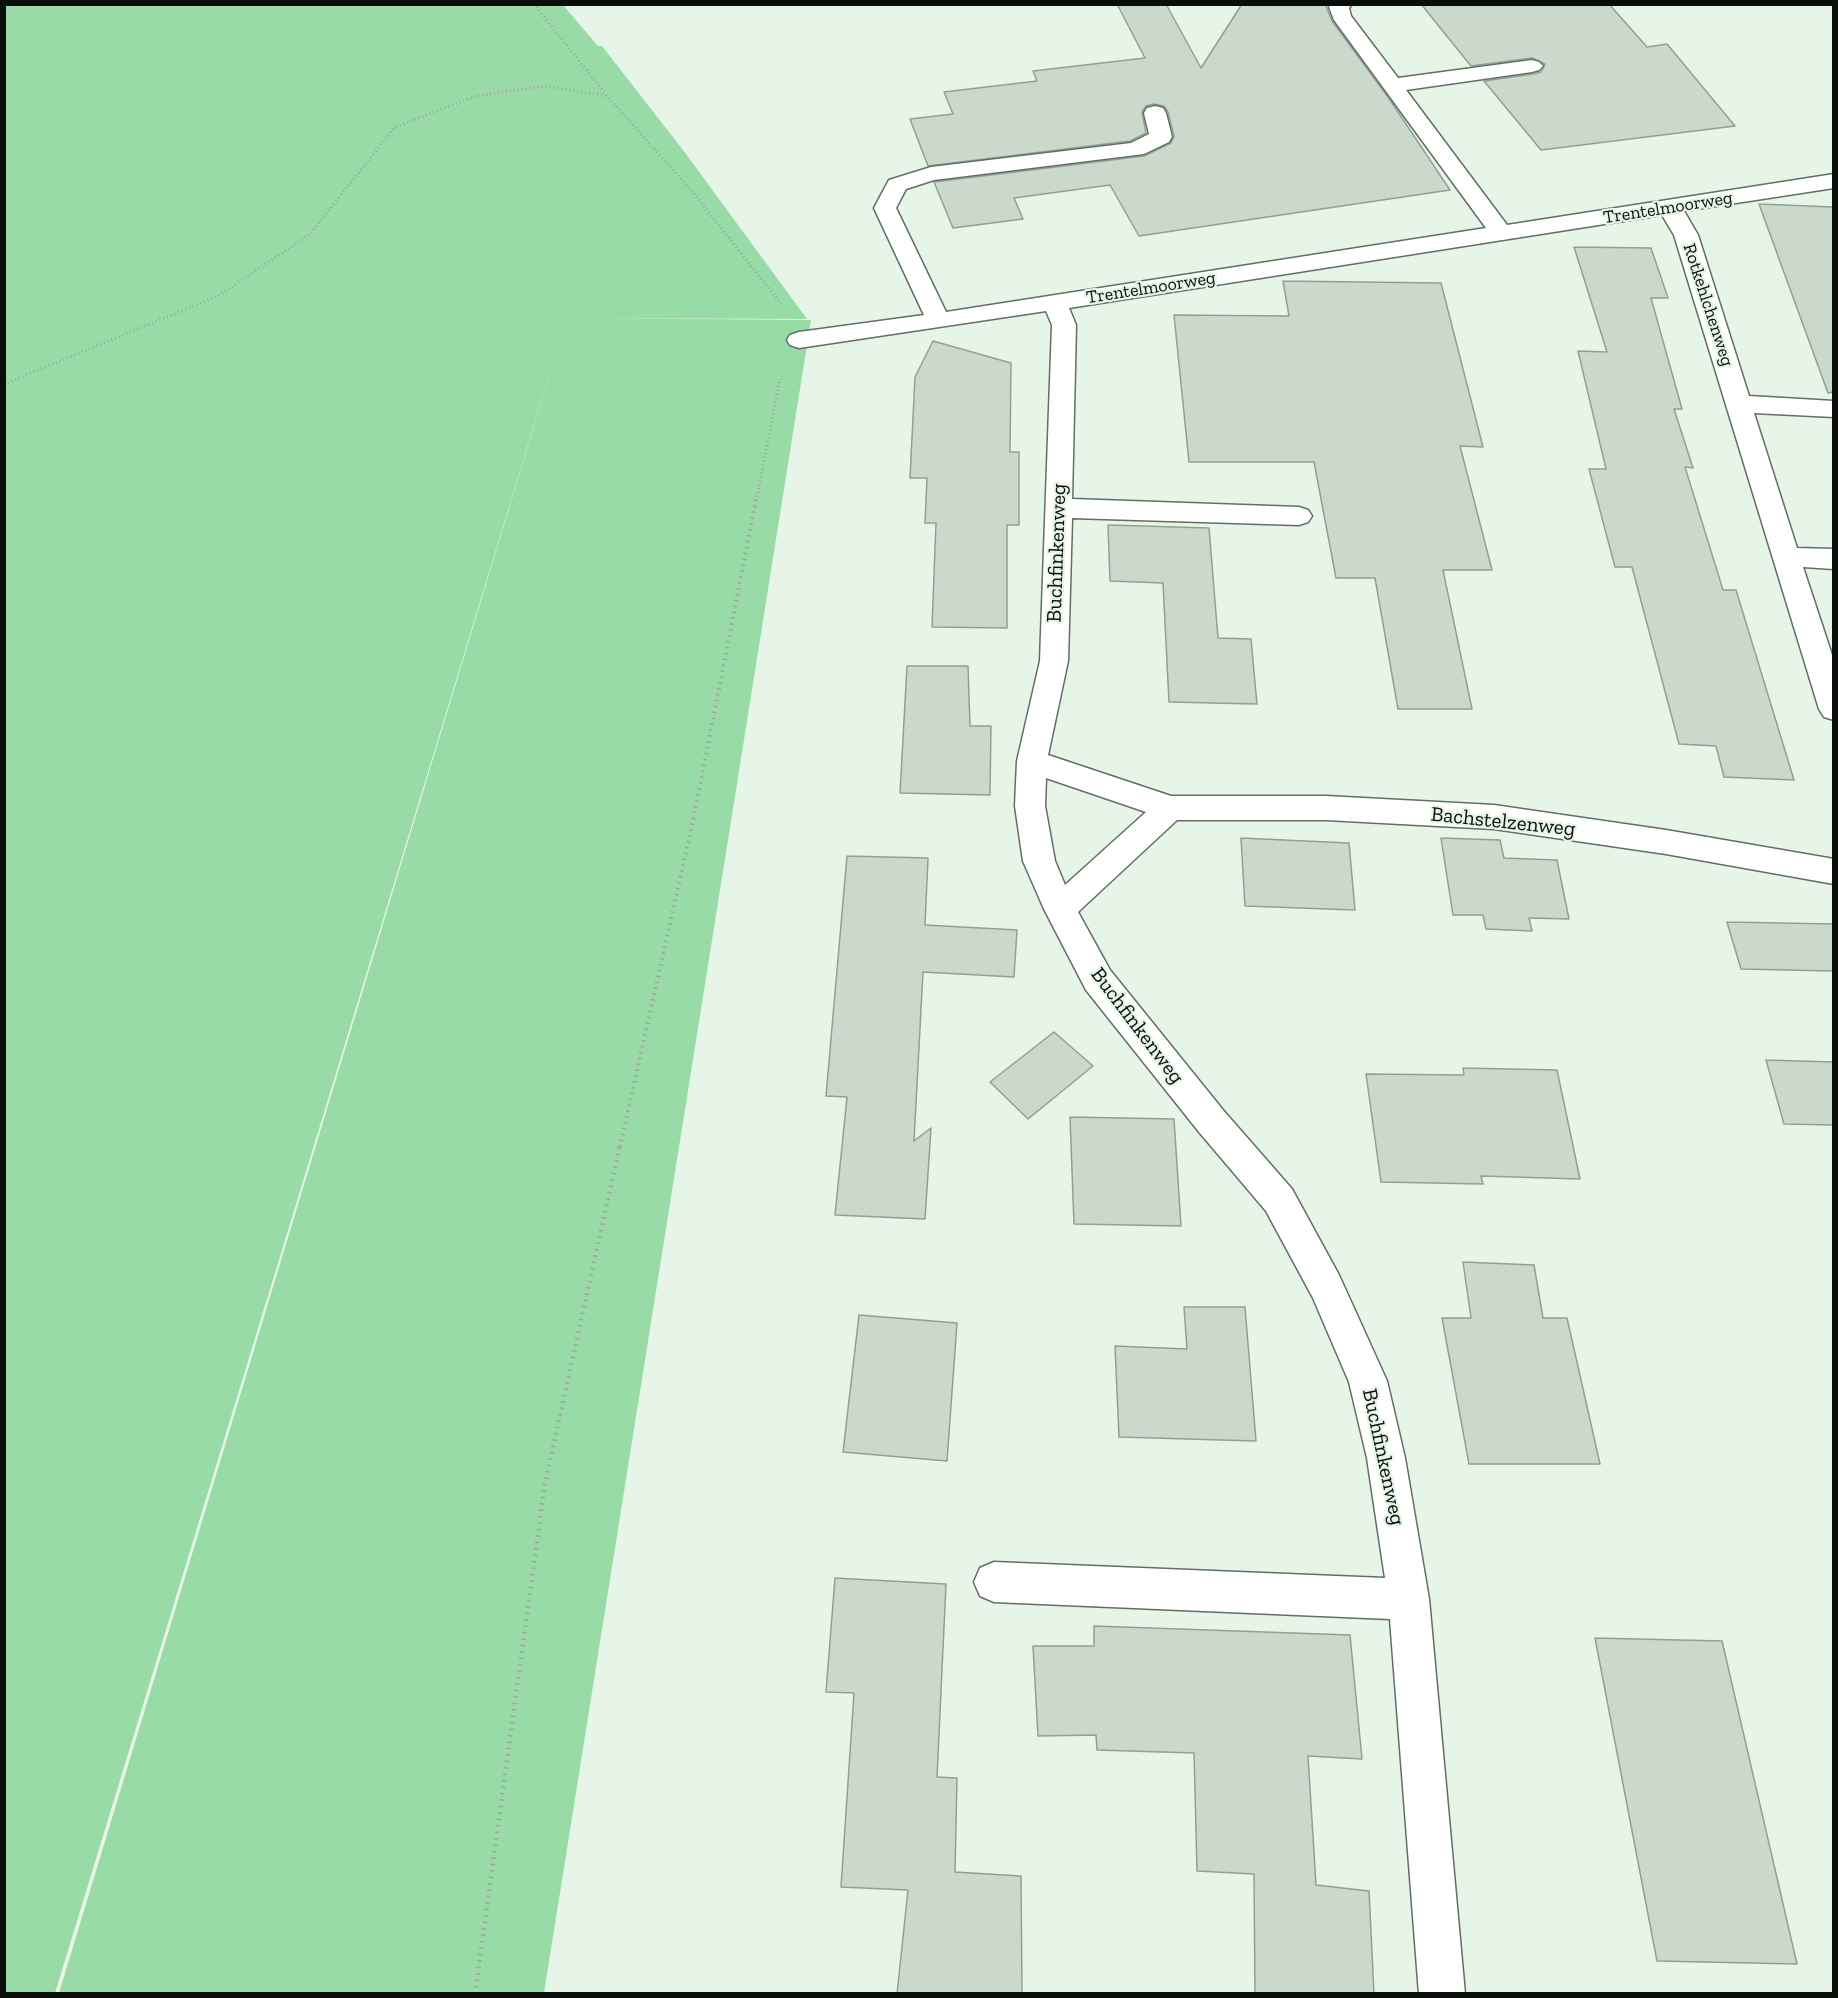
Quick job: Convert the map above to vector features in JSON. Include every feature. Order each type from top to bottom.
[{"type":"street","points":[[1342,4],[1339,7],[1341,16],[1502,234]]},
{"type":"street","points":[[1393,85],[1532,66]]},
{"type":"street","points":[[938,320],[885,208],[897,184],[931,174],[1136,149],[1161,137],[1155,113]]},
{"type":"street","name":"Trentelmoorweg","points":[[799,340],[829,338],[1833,181]]},
{"type":"street","name":"Rotkehlchenweg","points":[[1670,208],[1686,235],[1833,709]]},
{"type":"street","name":"Buchfinkenweg","points":[[1055,303],[1064,325],[1054,661],[1032,761],[1030,806],[1040,861],[1060,909],[1098,980],[1211,1121],[1279,1200],[1326,1287],[1368,1381],[1386,1458],[1409,1599],[1442,1994]]},
{"type":"street","points":[[1739,404],[1833,409]]},
{"type":"street","points":[[1059,508],[1299,516]]},
{"type":"street","points":[[1787,556],[1833,559]]},
{"type":"street","name":"Bachstelzenweg","points":[[1032,761],[1170,808],[1326,808],[1494,817],[1666,842],[1833,872]]},
{"type":"street","points":[[1060,909],[1170,808]]},
{"type":"street","points":[[994,1582],[1409,1599]]},
{"type":"path","points":[[475,1994],[545,1483],[694,816],[779,383],[799,340],[788,313],[691,189],[607,96],[534,4]]},
{"type":"path","points":[[4,384],[218,296],[310,234],[395,127],[476,96],[545,86],[607,96]]},
{"type":"green space","points":[[5,5],[563,5],[598,46],[602,46],[683,150],[807,319],[584,318],[811,320],[544,1993],[59,1993],[567,317],[55,1993],[5,1994]]},
{"type":"building","points":[[1117,4],[1166,4],[1201,68],[1242,4],[1325,4],[1332,21],[1388,97],[1450,190],[1139,236],[1110,185],[1014,198],[1023,219],[953,228],[934,182],[1144,156],[1171,143],[1174,136],[1168,112],[1164,106],[1154,104],[1146,106],[1142,112],[1146,133],[1130,141],[928,166],[910,119],[953,114],[944,92],[1037,81],[1033,71],[1145,58]]},
{"type":"building","points":[[1421,4],[1609,4],[1647,47],[1667,44],[1735,126],[1541,150],[1484,81],[1541,72],[1545,64],[1532,58],[1471,66]]},
{"type":"building","points":[[1759,204],[1833,207],[1833,392],[1828,393]]},
{"type":"building","points":[[1574,247],[1651,248],[1668,298],[1651,298],[1682,409],[1674,409],[1693,468],[1685,467],[1723,590],[1736,590],[1794,780],[1724,777],[1716,746],[1679,744],[1632,567],[1615,567],[1589,469],[1606,469],[1578,351],[1607,352]]},
{"type":"building","points":[[1283,281],[1441,283],[1483,447],[1460,446],[1492,570],[1443,570],[1472,709],[1398,709],[1375,578],[1336,578],[1314,462],[1189,462],[1174,315],[1289,316]]},
{"type":"building","points":[[933,341],[1011,363],[1010,452],[1019,452],[1019,525],[1007,525],[1007,628],[932,627],[936,523],[925,523],[927,478],[910,478],[915,377]]},
{"type":"building","points":[[1108,525],[1209,528],[1218,638],[1251,639],[1257,704],[1169,702],[1163,583],[1110,581]]},
{"type":"building","points":[[907,666],[968,666],[970,726],[991,726],[990,795],[900,793]]},
{"type":"building","points":[[1241,838],[1349,843],[1355,910],[1245,906]]},
{"type":"building","points":[[1441,838],[1500,840],[1504,858],[1557,860],[1569,919],[1529,918],[1532,931],[1486,929],[1483,915],[1453,915]]},
{"type":"building","points":[[847,856],[928,858],[925,925],[1017,930],[1014,977],[923,972],[914,1141],[931,1128],[925,1219],[835,1215],[847,1097],[826,1096]]},
{"type":"building","points":[[1727,922],[1833,924],[1833,971],[1741,969]]},
{"type":"building","points":[[1054,1032],[1093,1066],[1028,1119],[990,1082]]},
{"type":"building","points":[[1766,1060],[1833,1062],[1833,1125],[1784,1124]]},
{"type":"building","points":[[1463,1068],[1557,1070],[1580,1179],[1481,1176],[1483,1184],[1381,1182],[1366,1074],[1464,1075]]},
{"type":"building","points":[[1070,1117],[1174,1119],[1181,1226],[1074,1224]]},
{"type":"building","points":[[1463,1262],[1534,1265],[1543,1318],[1567,1318],[1600,1464],[1469,1464],[1442,1318],[1471,1318]]},
{"type":"building","points":[[1184,1307],[1245,1307],[1256,1441],[1119,1437],[1115,1346],[1187,1349]]},
{"type":"building","points":[[859,1315],[957,1323],[947,1461],[843,1452]]},
{"type":"building","points":[[835,1578],[946,1584],[937,1777],[957,1778],[955,1872],[1021,1876],[1022,1994],[897,1994],[908,1890],[841,1887],[854,1693],[826,1692]]},
{"type":"building","points":[[1094,1626],[1350,1635],[1362,1759],[1308,1756],[1316,1885],[1369,1891],[1374,1994],[1255,1994],[1254,1874],[1197,1871],[1194,1753],[1097,1750],[1096,1735],[1038,1736],[1033,1646],[1094,1646]]},
{"type":"building","points":[[1595,1638],[1722,1641],[1797,1964],[1657,1961]]}]
